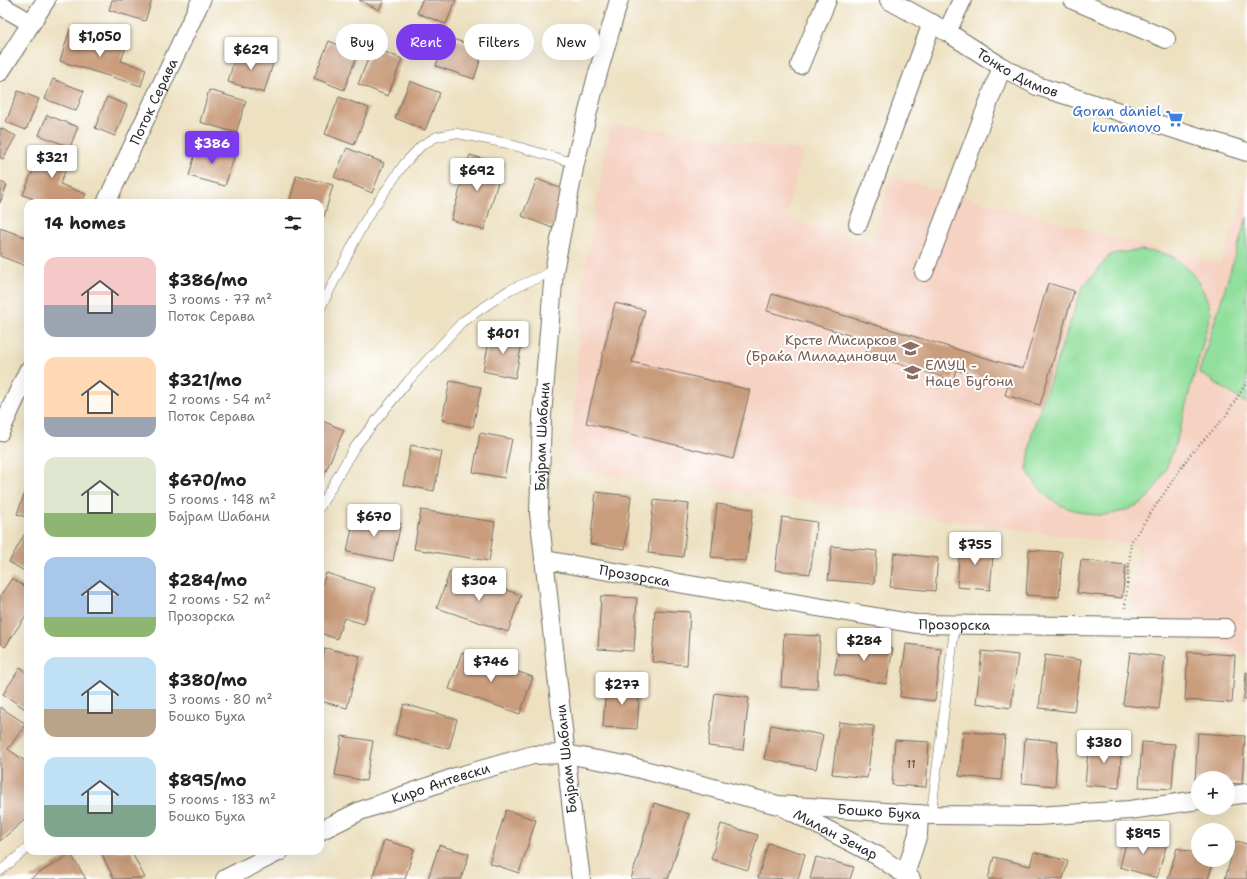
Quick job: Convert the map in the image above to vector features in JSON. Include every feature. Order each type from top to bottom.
[{"type":"street","points":[[0,72],[46,0]]},
{"type":"street","name":"Поток Серава","points":[[108,199],[201,0]]},
{"type":"street","name":"Бајрам Шабани","points":[[581,879],[539,513],[542,416],[554,271],[575,163],[596,80],[619,0]]},
{"type":"street","points":[[800,65],[827,0]]},
{"type":"street","name":"Тонко Димов","points":[[889,0],[940,28],[1002,67],[1037,86],[1247,152]]},
{"type":"street","points":[[858,224],[940,28],[962,0]]},
{"type":"street","points":[[1073,0],[1166,39]]},
{"type":"street","points":[[0,5],[31,23]]},
{"type":"street","points":[[924,272],[1002,67]]},
{"type":"street","points":[[0,432],[24,381]]},
{"type":"street","name":"Прозорска","points":[[545,560],[916,624],[1226,628]]},
{"type":"street","name":"Бошко Буха","points":[[566,754],[625,765],[778,804],[925,815],[1037,816],[1130,810],[1191,801]]},
{"type":"street","name":"Киро Антевски","points":[[324,829],[360,811],[456,777],[534,755],[566,754]]},
{"type":"street","points":[[1235,795],[1247,793]]},
{"type":"street","name":"Милан Зечар","points":[[778,804],[878,856],[908,877]]},
{"type":"street","points":[[908,877],[918,834],[925,815]]},
{"type":"street","points":[[225,879],[272,855]]},
{"type":"lane","points":[[324,300],[366,219],[404,164],[421,146],[436,136],[455,134],[505,143],[575,163]]},
{"type":"lane","points":[[324,500],[354,448],[409,380],[462,322],[509,290],[554,271]]},
{"type":"lane","points":[[925,815],[955,625]]},
{"type":"lane","points":[[0,871],[24,851]]},
{"type":"path","points":[[1123,627],[1131,542],[1190,455],[1225,417],[1247,382]]},
{"type":"shaded area","name":"ЕМУЦ - Наце Буѓони","points":[[611,123],[803,151],[786,218],[873,244],[890,177],[1220,265],[1247,189],[1247,654],[1133,610],[1137,546],[570,469],[583,277]]},
{"type":"green space","points":[[1247,217],[1247,404],[1199,372]]},
{"type":"green space","points":[[1140,250],[1165,254],[1181,262],[1200,285],[1211,311],[1174,448],[1156,486],[1143,502],[1136,506],[1111,514],[1089,514],[1068,508],[1052,500],[1033,480],[1027,470],[1032,432],[1082,288],[1111,254]]},
{"type":"building","points":[[112,0],[152,0],[145,21],[109,10]]},
{"type":"building","points":[[359,0],[384,0],[379,10]]},
{"type":"building","points":[[422,0],[456,0],[446,24],[417,13]]},
{"type":"building","points":[[70,29],[126,47],[121,61],[146,69],[141,86],[60,61]]},
{"type":"building","points":[[456,40],[464,43],[464,60],[480,60],[474,79],[436,66],[438,60],[456,60]]},
{"type":"building","points":[[329,41],[336,44],[336,60],[355,60],[344,90],[314,78]]},
{"type":"building","points":[[237,50],[274,60],[264,93],[228,82]]},
{"type":"building","points":[[388,53],[396,57],[396,60],[402,60],[388,96],[358,84],[368,60],[388,60]]},
{"type":"building","points":[[53,79],[84,91],[76,111],[45,99]]},
{"type":"building","points":[[410,81],[440,93],[425,130],[395,118]]},
{"type":"building","points":[[209,90],[246,101],[236,133],[200,122]]},
{"type":"building","points":[[18,91],[39,99],[26,130],[6,122]]},
{"type":"building","points":[[107,97],[127,105],[115,136],[95,128]]},
{"type":"building","points":[[339,97],[369,108],[354,145],[325,134]]},
{"type":"building","points":[[47,115],[78,127],[70,147],[39,135]]},
{"type":"building","points":[[0,128],[16,136],[3,159],[0,157]]},
{"type":"building","points":[[198,143],[235,154],[225,186],[189,176]]},
{"type":"building","points":[[43,144],[72,154],[60,184],[86,194],[84,199],[34,199],[23,195]]},
{"type":"building","points":[[347,148],[384,163],[372,193],[334,177]]},
{"type":"building","points":[[470,155],[503,165],[484,230],[451,220]]},
{"type":"building","points":[[297,175],[333,185],[324,217],[324,199],[290,199]]},
{"type":"building","points":[[537,179],[567,191],[552,228],[522,216]]},
{"type":"building","points":[[0,182],[7,185],[0,203]]},
{"type":"building","points":[[0,228],[24,237],[24,265],[0,256]]},
{"type":"building","name":"Крсте Мисирков (Браќа Миладиновци","points":[[1048,283],[1074,291],[1040,405],[1005,395],[1008,385],[956,370],[953,380],[866,354],[870,341],[767,311],[772,294],[1023,369]]},
{"type":"building","points":[[615,303],[645,310],[632,362],[750,390],[733,459],[586,423]]},
{"type":"building","points":[[491,332],[523,339],[515,378],[483,371]]},
{"type":"building","points":[[450,381],[481,387],[473,427],[442,420]]},
{"type":"building","points":[[324,422],[344,430],[324,475]]},
{"type":"building","points":[[480,433],[512,439],[504,478],[473,472]]},
{"type":"building","points":[[411,445],[442,452],[434,491],[403,485]]},
{"type":"building","points":[[596,492],[631,496],[625,549],[590,544]]},
{"type":"building","points":[[24,495],[24,517],[17,514]]},
{"type":"building","points":[[654,500],[689,504],[683,557],[648,553]]},
{"type":"building","points":[[717,504],[753,509],[746,561],[711,557]]},
{"type":"building","points":[[421,510],[495,522],[489,561],[414,549]]},
{"type":"building","points":[[355,514],[401,523],[393,561],[347,552]]},
{"type":"building","points":[[782,517],[817,522],[810,574],[775,570]]},
{"type":"building","points":[[24,535],[24,571],[9,562]]},
{"type":"building","points":[[960,542],[994,545],[990,590],[957,587]]},
{"type":"building","points":[[832,546],[877,551],[874,584],[828,580]]},
{"type":"building","points":[[1029,550],[1062,552],[1059,597],[1026,595]]},
{"type":"building","points":[[894,553],[938,558],[935,591],[890,587]]},
{"type":"building","points":[[1081,560],[1126,565],[1122,598],[1077,593]]},
{"type":"building","points":[[450,571],[521,595],[508,632],[437,608]]},
{"type":"building","points":[[326,573],[375,588],[364,624],[344,618],[337,639],[324,634],[324,580]]},
{"type":"building","points":[[12,578],[24,586],[24,618],[5,647],[0,643],[0,596]]},
{"type":"building","points":[[601,596],[637,598],[634,651],[598,649]]},
{"type":"building","points":[[655,610],[690,612],[687,665],[652,662]]},
{"type":"building","points":[[784,634],[820,636],[817,689],[781,687]]},
{"type":"building","points":[[841,639],[893,649],[886,684],[834,674]]},
{"type":"building","points":[[906,644],[941,648],[935,701],[900,697]]},
{"type":"building","points":[[325,648],[360,656],[347,708],[324,702]]},
{"type":"building","points":[[982,651],[1018,655],[1011,708],[976,703]]},
{"type":"building","points":[[462,652],[533,677],[520,714],[449,689]]},
{"type":"building","points":[[1130,652],[1165,657],[1159,709],[1123,705]]},
{"type":"building","points":[[1188,652],[1235,655],[1232,703],[1185,700]]},
{"type":"building","points":[[1045,655],[1081,660],[1074,712],[1039,708]]},
{"type":"building","points":[[20,668],[24,670],[24,708],[3,694]]},
{"type":"building","points":[[1246,672],[1247,699],[1244,699]]},
{"type":"building","points":[[606,682],[640,684],[637,729],[603,727]]},
{"type":"building","points":[[715,693],[749,698],[743,750],[708,746]]},
{"type":"building","points":[[404,704],[457,719],[449,749],[395,735]]},
{"type":"building","points":[[0,707],[24,723],[24,727],[8,749],[24,760],[24,820],[0,841]]},
{"type":"building","points":[[839,722],[874,726],[867,778],[832,774]]},
{"type":"building","points":[[771,725],[823,735],[816,769],[764,759]]},
{"type":"building","points":[[963,731],[1005,736],[1001,780],[959,776]]},
{"type":"building","points":[[1198,733],[1245,736],[1242,784],[1235,784],[1235,771],[1196,771]]},
{"type":"building","points":[[342,736],[373,741],[366,781],[335,775]]},
{"type":"building","points":[[1025,738],[1058,741],[1055,786],[1022,783]]},
{"type":"building","points":[[895,740],[929,742],[926,787],[892,785]]},
{"type":"building","points":[[1089,740],[1122,743],[1119,788],[1085,785]]},
{"type":"building","points":[[1142,742],[1175,744],[1172,789],[1139,787]]},
{"type":"building","points":[[654,803],[689,814],[668,879],[631,879]]},
{"type":"building","points":[[506,810],[536,820],[519,873],[489,863]]},
{"type":"building","points":[[721,824],[758,835],[748,870],[711,859]]},
{"type":"building","points":[[1129,832],[1167,843],[1157,878],[1120,867]]},
{"type":"building","points":[[384,840],[414,849],[405,879],[372,879]]},
{"type":"building","points":[[1236,841],[1247,844],[1247,879],[1225,879],[1228,867],[1235,867]]},
{"type":"building","points":[[768,843],[805,854],[798,879],[758,878]]},
{"type":"building","points":[[439,845],[469,854],[461,879],[428,879]]},
{"type":"building","points":[[1177,848],[1191,852],[1191,867],[1212,867],[1208,879],[1168,879]]},
{"type":"building","points":[[1034,852],[1068,861],[1063,879],[988,879],[994,857],[1030,866]]},
{"type":"building","points":[[72,855],[86,879],[29,879]]},
{"type":"building","points":[[102,855],[133,855],[145,878],[114,879]]},
{"type":"building","points":[[816,857],[854,867],[850,879],[810,879]]},
{"type":"place","name":"Goran daniel kumanovo","points":[[1174,119]]},
{"type":"place","name":"Крсте Мисирков (Браќа Миладиновци","points":[[910,348]]},
{"type":"place","name":"ЕМУЦ - Наце Буѓони","points":[[912,373]]}]
